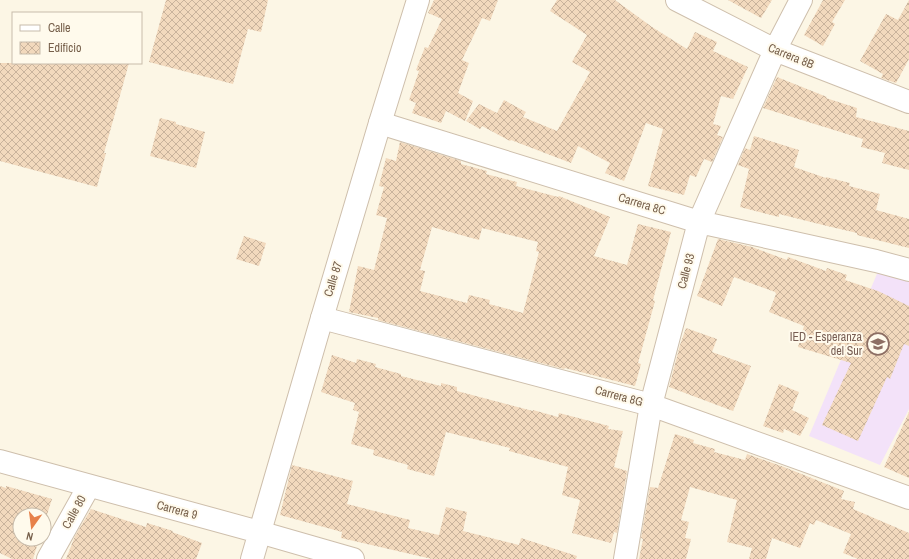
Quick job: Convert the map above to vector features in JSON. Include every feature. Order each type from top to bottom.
[{"type":"street","name":"Calle 87","points":[[252,559],[322,318],[418,0]]},
{"type":"street","name":"Carrera 8B","points":[[677,0],[775,50],[909,102]]},
{"type":"street","name":"Calle 93","points":[[625,559],[651,405],[699,222],[775,50],[801,0]]},
{"type":"street","name":"Carrera 8C","points":[[380,123],[699,222],[876,261],[909,270]]},
{"type":"street","name":"Carrera 8G","points":[[322,318],[651,405],[909,498]]},
{"type":"street","name":"Carrera 9","points":[[0,461],[353,559]]},
{"type":"street","name":"Calle 80","points":[[48,559],[89,486]]},
{"type":"shaded area","name":"IED - Esperanza del Sur","points":[[879,269],[909,280],[909,409],[880,465],[809,436]]},
{"type":"building","points":[[166,0],[268,0],[261,32],[248,29],[233,84],[149,62]]},
{"type":"building","points":[[434,0],[498,0],[490,21],[482,18],[462,60],[469,63],[458,93],[473,101],[465,121],[446,111],[441,123],[412,113],[416,103],[409,100],[419,71],[416,70],[425,47],[428,48],[442,19],[428,13]]},
{"type":"building","points":[[557,0],[615,0],[652,27],[687,49],[695,32],[717,42],[713,51],[748,67],[733,99],[721,96],[713,124],[721,126],[717,135],[723,137],[712,162],[704,159],[696,177],[690,175],[684,195],[648,186],[663,129],[646,123],[624,181],[605,173],[610,163],[578,146],[571,163],[511,140],[510,141],[482,126],[480,129],[466,121],[479,104],[497,113],[504,100],[526,112],[523,117],[557,131],[590,72],[572,62],[587,35],[550,11]]},
{"type":"building","points":[[728,0],[772,0],[761,18]]},
{"type":"building","points":[[823,0],[845,0],[832,22],[835,24],[823,46],[804,35]]},
{"type":"building","points":[[909,0],[909,59],[896,83],[881,78],[883,74],[860,61],[886,14],[898,20]]},
{"type":"building","points":[[0,63],[129,64],[104,153],[106,153],[97,187],[0,161]]},
{"type":"building","points":[[777,77],[827,97],[826,98],[857,108],[856,117],[909,131],[909,170],[882,163],[885,153],[861,147],[863,139],[763,108]]},
{"type":"building","points":[[160,118],[205,132],[196,168],[150,156]]},
{"type":"building","points":[[754,136],[799,150],[794,167],[826,178],[850,183],[849,186],[880,194],[876,210],[909,219],[909,248],[857,235],[857,233],[779,214],[779,217],[740,207],[749,169],[738,165],[745,148],[750,150]]},
{"type":"building","points":[[400,142],[461,161],[461,164],[487,171],[486,174],[517,182],[516,186],[558,197],[559,196],[610,217],[594,256],[627,265],[638,224],[671,232],[653,300],[655,301],[638,363],[641,364],[635,386],[378,320],[378,318],[349,312],[358,266],[374,270],[387,218],[376,215],[384,187],[379,186],[386,158],[396,161]],"holes":[[[432,227],[479,240],[482,228],[538,242],[536,251],[539,252],[523,313],[489,304],[490,300],[469,295],[467,303],[420,291],[425,271],[420,270]]]},
{"type":"building","points":[[244,236],[266,243],[259,266],[236,259]]},
{"type":"building","points":[[718,239],[752,247],[787,260],[788,257],[826,271],[827,268],[847,275],[845,280],[878,291],[909,306],[909,346],[904,344],[890,379],[887,377],[858,441],[822,425],[851,363],[798,347],[804,326],[769,312],[776,294],[775,292],[734,277],[722,306],[697,296]]},
{"type":"building","points":[[686,328],[717,339],[712,352],[751,366],[733,411],[669,387]]},
{"type":"building","points":[[332,355],[356,363],[357,359],[376,364],[375,367],[401,374],[401,376],[441,386],[441,383],[457,387],[457,391],[533,411],[558,417],[559,413],[609,426],[608,429],[623,431],[614,467],[627,471],[617,533],[614,532],[611,543],[572,533],[580,500],[562,495],[568,467],[509,451],[510,448],[446,432],[434,476],[407,469],[408,465],[373,455],[374,450],[351,444],[359,412],[353,410],[355,403],[321,392]]},
{"type":"building","points":[[779,384],[799,392],[792,410],[809,418],[800,436],[784,429],[783,433],[763,426]]},
{"type":"building","points":[[909,412],[909,478],[884,467]]},
{"type":"building","points":[[675,434],[694,440],[693,443],[715,449],[714,452],[745,460],[747,454],[844,491],[841,499],[855,502],[853,509],[909,533],[909,559],[858,559],[843,553],[851,534],[816,520],[814,525],[810,523],[800,548],[772,538],[766,559],[749,559],[752,548],[727,542],[737,500],[690,487],[681,520],[689,522],[685,538],[691,539],[686,559],[639,559],[650,487],[658,488]]},
{"type":"building","points":[[292,465],[353,481],[347,504],[410,520],[408,528],[439,535],[446,507],[467,512],[463,531],[519,545],[521,538],[577,556],[576,559],[432,559],[341,538],[342,532],[280,515]]},
{"type":"building","points":[[0,486],[6,488],[6,486],[52,499],[49,507],[12,507],[12,547],[37,547],[33,559],[12,559],[0,553]]},
{"type":"building","points":[[91,509],[146,527],[147,523],[173,531],[172,532],[202,543],[196,559],[66,559],[75,536]]},
{"type":"place","name":"IED - Esperanza del Sur","points":[[878,344]]}]
